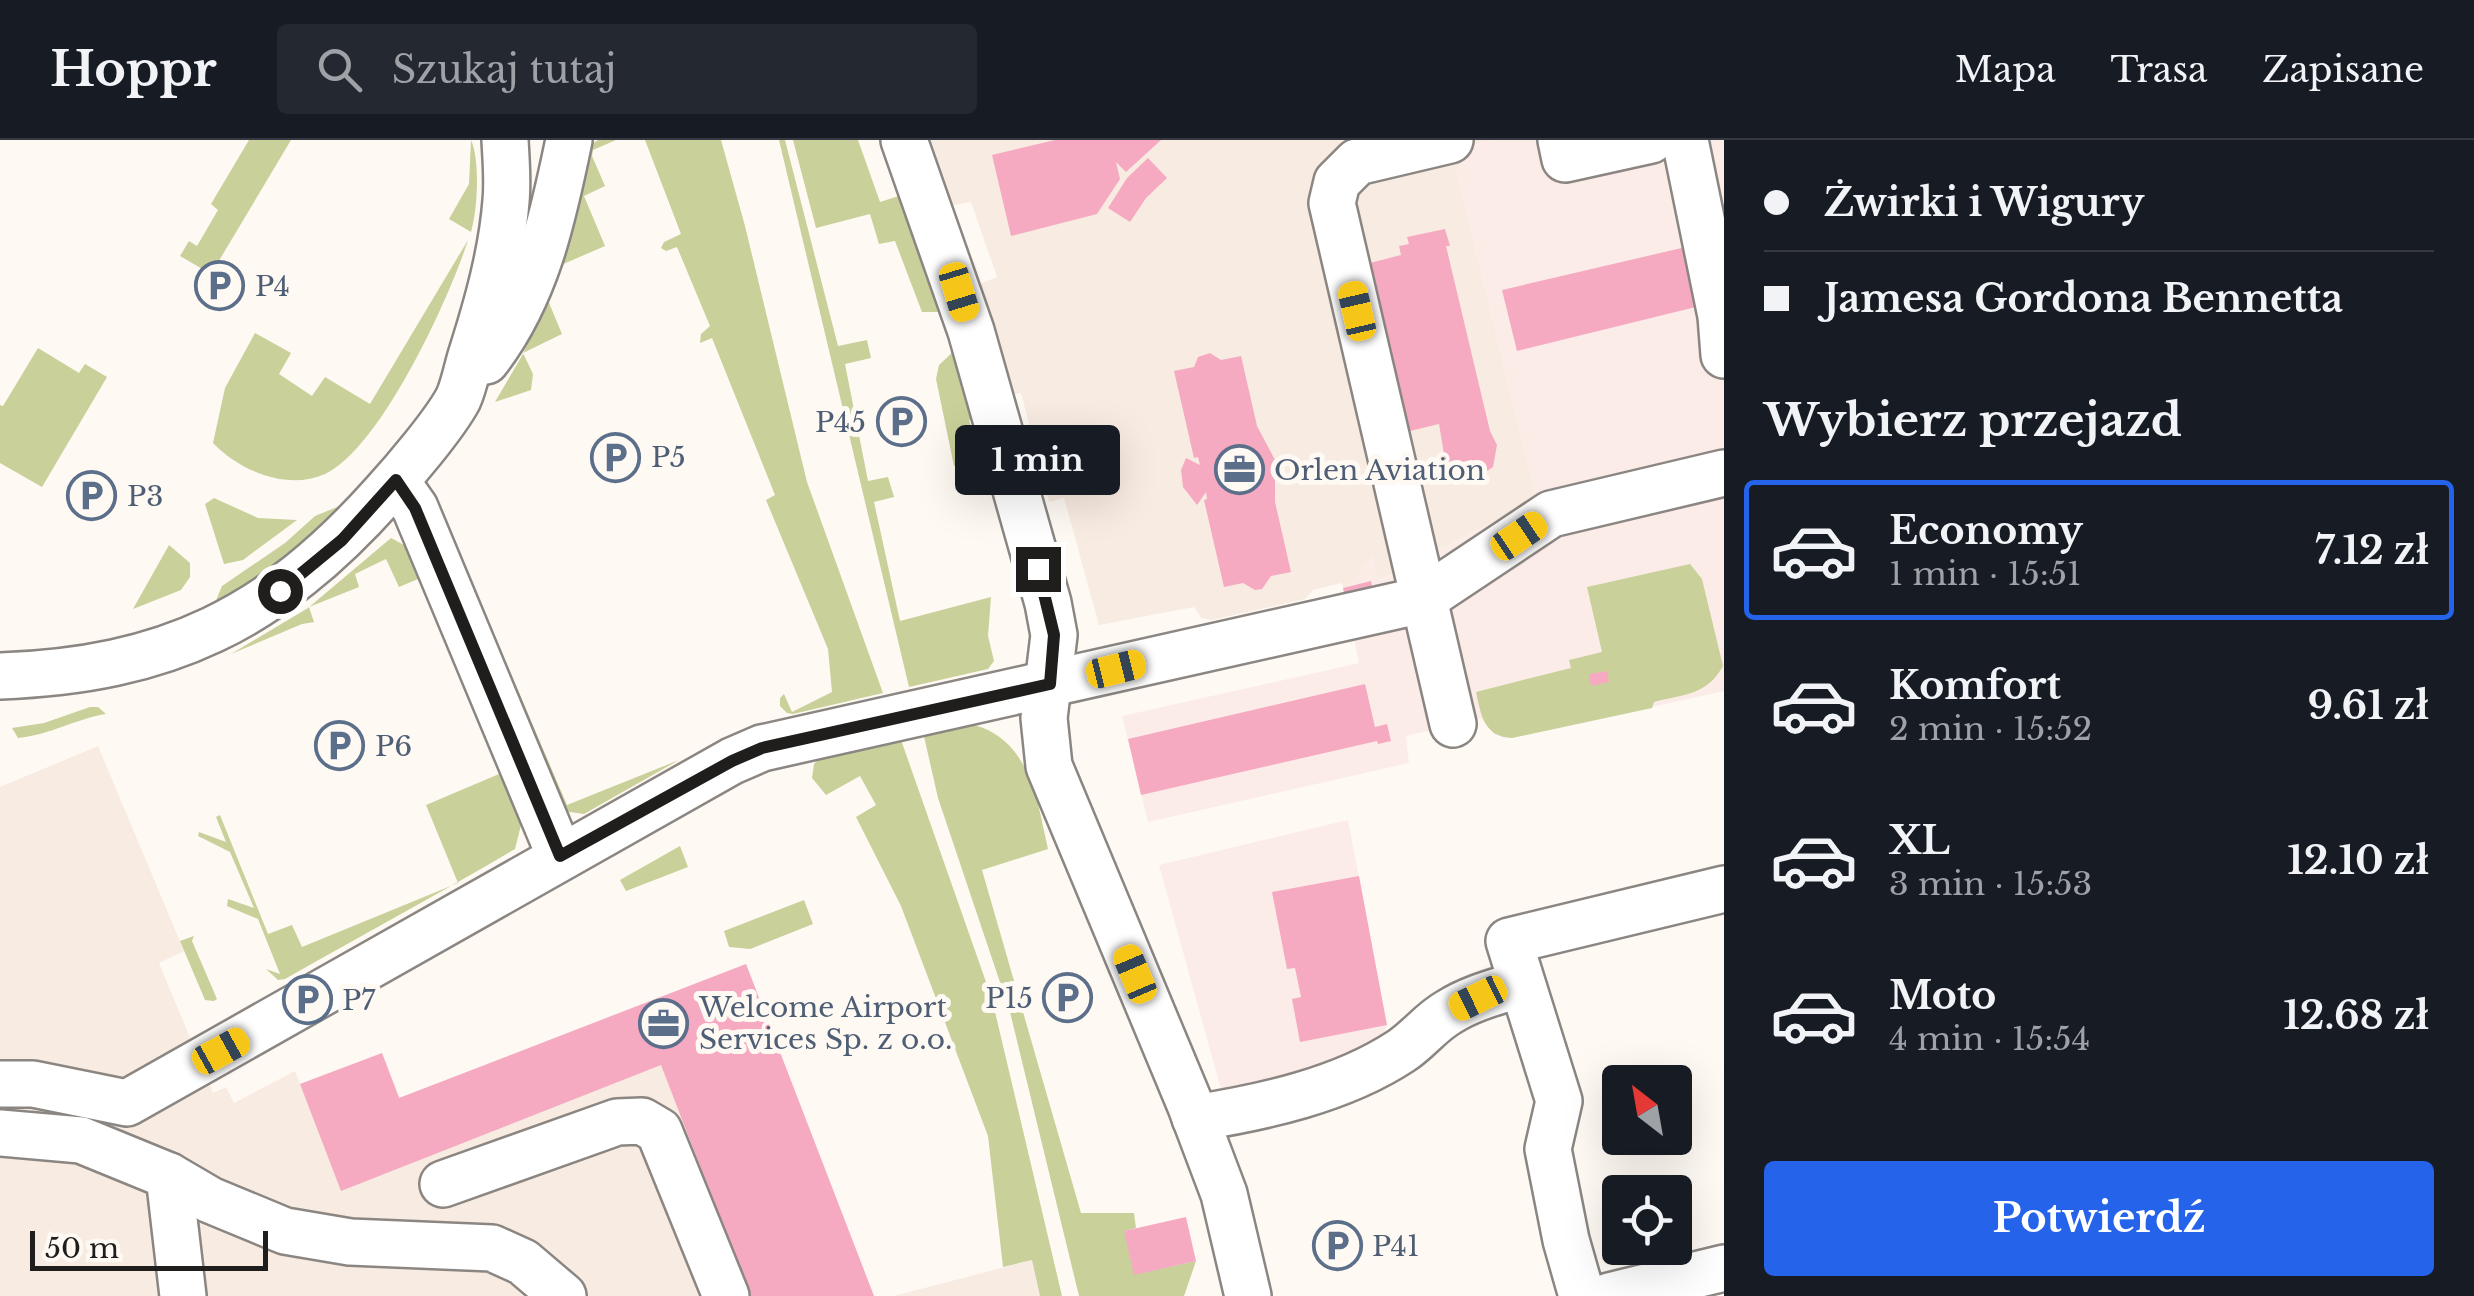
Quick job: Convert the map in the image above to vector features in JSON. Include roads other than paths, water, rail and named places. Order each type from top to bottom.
[{"type":"street","points":[[458,399],[484,316],[500,241],[507,199],[505,140]]},
{"type":"street","points":[[0,676],[114,665],[182,644],[221,627],[299,578],[342,540],[396,480],[458,399],[494,351],[523,301],[550,228],[570,140]]},
{"type":"street","points":[[904,140],[967,318],[1048,603],[1054,635],[1044,718],[1050,766],[1224,1194],[1248,1296]]},
{"type":"street","points":[[1450,140],[1358,162],[1336,182],[1332,203],[1453,724]]},
{"type":"street","points":[[1561,140],[1565,159],[1651,140]]},
{"type":"street","points":[[1686,140],[1723,329]]},
{"type":"street","points":[[0,1084],[32,1084],[126,1103],[560,856],[762,748],[1422,600],[1551,514],[1724,473]]},
{"type":"street","points":[[396,480],[415,508],[560,856]]},
{"type":"street","points":[[1582,1296],[1548,1149],[1558,1101],[1510,941],[1724,889]]},
{"type":"street","points":[[1195,1118],[1336,1083],[1400,1052],[1447,1012],[1521,984]]},
{"type":"street","points":[[443,1184],[617,1122],[642,1120],[659,1130],[726,1296]]},
{"type":"street","points":[[0,1133],[81,1140],[285,1231],[350,1242],[492,1248],[523,1262],[563,1296]]},
{"type":"street","points":[[169,1176],[183,1296]]},
{"type":"street","points":[[1609,1296],[1724,1268]]},
{"type":"place","name":"P4","points":[[220,286]]},
{"type":"place","name":"P45","points":[[901,422]]},
{"type":"place","name":"P5","points":[[616,457]]},
{"type":"place","name":"Orlen Aviation","points":[[1239,470]]},
{"type":"place","name":"P3","points":[[92,496]]},
{"type":"place","name":"P6","points":[[340,746]]},
{"type":"place","name":"P15","points":[[1068,998]]},
{"type":"place","name":"P7","points":[[307,1000]]},
{"type":"place","name":"Welcome Airport Services Sp. z o.o.","points":[[664,1023]]},
{"type":"place","name":"P41","points":[[1337,1246]]}]
